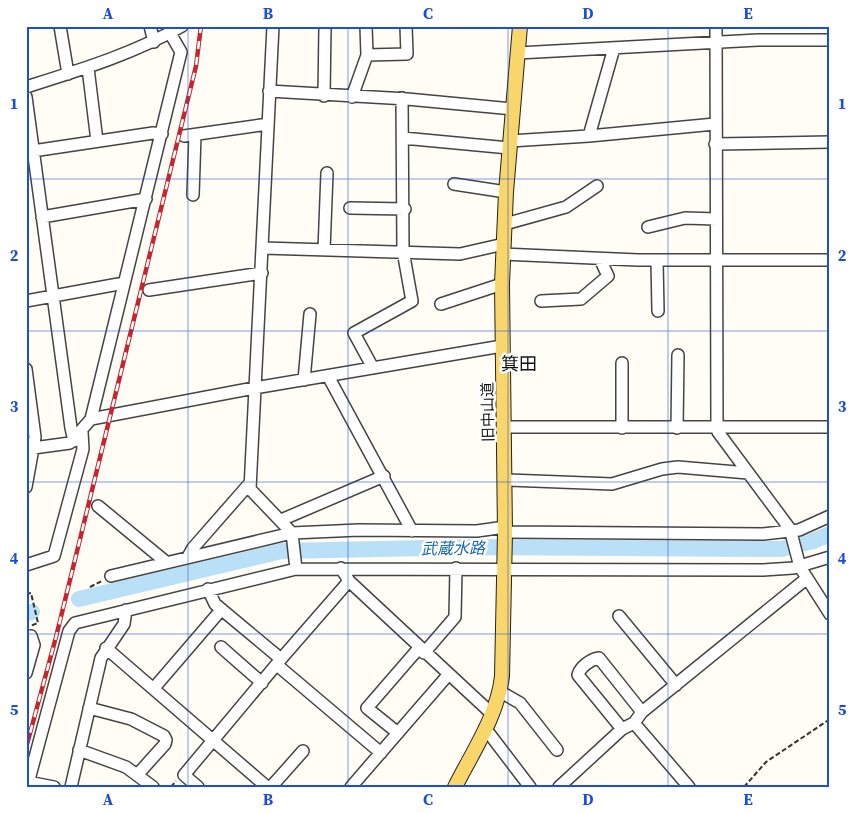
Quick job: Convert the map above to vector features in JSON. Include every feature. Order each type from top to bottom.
[{"type":"main road","name":"旧中山道","points":[[455,787],[485,728],[499,691],[505,566],[502,284],[506,192],[520,26]]},
{"type":"street","points":[[60,26],[68,74]]},
{"type":"street","points":[[150,26],[154,42]]},
{"type":"street","points":[[26,87],[88,68],[154,42],[182,26]]},
{"type":"street","points":[[272,26],[262,273],[254,388],[250,489],[281,520],[293,537],[296,565]]},
{"type":"street","points":[[324,96],[325,26]]},
{"type":"street","points":[[352,97],[367,56],[366,26]]},
{"type":"street","points":[[367,56],[407,54],[406,26]]},
{"type":"street","points":[[716,26],[718,42],[715,124],[717,428],[792,534],[798,563],[806,579],[830,614]]},
{"type":"street","points":[[30,448],[70,443],[91,419],[181,52],[170,33]]},
{"type":"street","points":[[518,54],[718,42],[830,40]]},
{"type":"street","points":[[590,136],[614,48]]},
{"type":"street","points":[[88,68],[97,141]]},
{"type":"street","points":[[269,91],[324,96],[402,98],[512,109]]},
{"type":"street","points":[[26,98],[29,152],[42,217],[52,296],[78,436],[83,449],[54,556],[26,565]]},
{"type":"street","points":[[373,368],[354,333],[412,301],[403,251],[405,209],[402,98]]},
{"type":"street","points":[[193,195],[190,135],[268,124]]},
{"type":"street","points":[[403,138],[510,144],[715,124]]},
{"type":"street","points":[[29,152],[153,132],[162,134]]},
{"type":"street","points":[[715,144],[830,142]]},
{"type":"street","points":[[324,250],[327,173]]},
{"type":"street","points":[[454,184],[506,192]]},
{"type":"street","points":[[505,224],[566,207],[597,186]]},
{"type":"street","points":[[42,217],[146,199]]},
{"type":"street","points":[[350,208],[405,209]]},
{"type":"street","points":[[648,227],[685,218],[716,219]]},
{"type":"street","points":[[263,248],[460,254],[504,249],[600,259],[657,261],[830,260]]},
{"type":"street","points":[[541,301],[582,299],[608,276],[600,259]]},
{"type":"street","points":[[657,261],[658,311]]},
{"type":"street","points":[[149,290],[262,273]]},
{"type":"street","points":[[26,301],[124,283]]},
{"type":"street","points":[[441,304],[502,284]]},
{"type":"street","points":[[304,380],[310,314]]},
{"type":"street","points":[[91,419],[254,388],[502,346]]},
{"type":"street","points":[[677,428],[678,355]]},
{"type":"street","points":[[622,363],[622,428]]},
{"type":"street","points":[[26,369],[35,437],[30,448],[26,487]]},
{"type":"street","points":[[328,376],[384,476],[412,531]]},
{"type":"street","points":[[505,427],[830,427]]},
{"type":"street","points":[[505,480],[612,484],[662,469],[678,468],[748,473]]},
{"type":"street","points":[[281,520],[384,476]]},
{"type":"street","points":[[188,557],[193,548],[250,483]]},
{"type":"street","points":[[98,506],[166,562]]},
{"type":"street","points":[[108,578],[188,557],[319,531],[505,531],[697,535],[792,534],[830,516]]},
{"type":"street","points":[[54,787],[28,784],[69,631],[75,623],[296,565],[341,568],[505,566],[763,570],[830,557]]},
{"type":"street","points":[[341,568],[349,581],[491,713]]},
{"type":"street","points":[[398,733],[367,708],[455,617],[456,568]]},
{"type":"street","points":[[559,787],[622,730],[634,723],[642,712],[806,579]]},
{"type":"street","points":[[198,787],[184,775],[349,581]]},
{"type":"street","points":[[208,589],[215,604],[221,610],[381,753]]},
{"type":"street","points":[[71,787],[101,658],[124,624],[126,610]]},
{"type":"street","points":[[154,688],[221,610]]},
{"type":"street","points":[[619,616],[676,685]]},
{"type":"street","points":[[26,637],[31,636],[34,645],[26,673]]},
{"type":"street","points":[[221,647],[262,683]]},
{"type":"street","points":[[106,648],[267,787]]},
{"type":"street","points":[[622,730],[578,675],[579,671],[594,659],[599,658],[642,712]]},
{"type":"street","points":[[351,787],[448,675]]},
{"type":"street","points":[[499,691],[520,703],[558,750]]},
{"type":"street","points":[[89,708],[131,719],[164,736],[166,740],[164,744],[138,774]]},
{"type":"street","points":[[634,723],[689,787]]},
{"type":"street","points":[[485,728],[530,787]]},
{"type":"street","points":[[79,750],[111,760],[138,774],[153,787]]},
{"type":"street","points":[[271,787],[303,751]]},
{"type":"path","points":[[90,587],[108,578]]},
{"type":"path","points":[[26,594],[31,593],[39,618],[38,623],[26,627]]},
{"type":"path","points":[[744,787],[766,762],[830,719]]},
{"type":"waterway","name":"武蔵水路","points":[[79,599],[282,551],[476,547],[781,549],[813,541],[830,534]]},
{"type":"waterway","name":"武蔵水路","points":[[26,613],[32,612]]},
{"type":"railway","points":[[26,748],[56,637],[196,66],[201,26]]},
{"type":"district","name":"箕田","points":[[519,364]]}]
